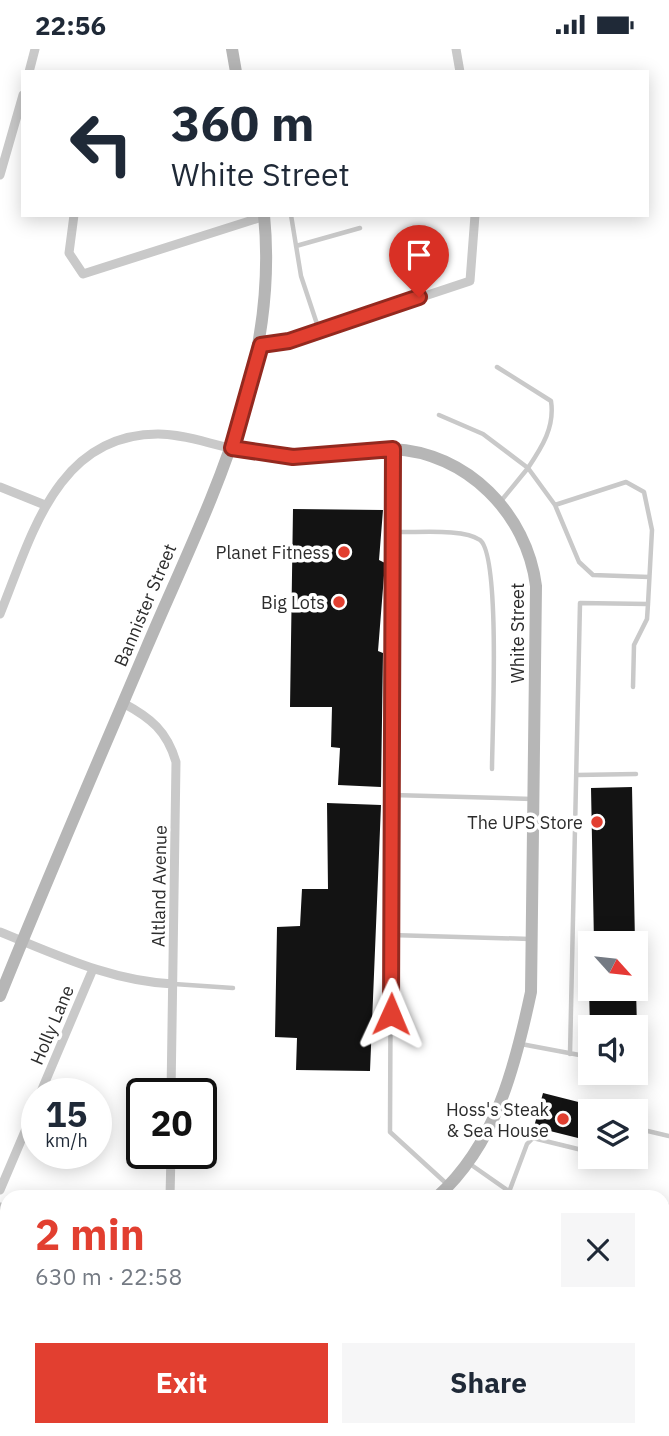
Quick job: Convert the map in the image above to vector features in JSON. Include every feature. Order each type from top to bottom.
[{"type":"street","points":[[30,70],[35,49]]},
{"type":"street","points":[[232,49],[236,70]]},
{"type":"street","points":[[456,49],[460,70]]},
{"type":"street","points":[[0,175],[21,102]]},
{"type":"street","points":[[75,217],[69,253],[83,274],[263,217]]},
{"type":"street","name":"Bannister Street","points":[[0,996],[232,448],[261,345],[266,283],[266,217]]},
{"type":"street","points":[[261,345],[319,331],[470,281],[475,217]]},
{"type":"street","name":"White Street","points":[[0,614],[45,505],[72,469],[123,438],[160,434],[293,457],[393,449],[420,454],[465,472],[500,502],[525,543],[536,586],[531,992],[520,1044],[486,1136],[470,1164],[445,1190]]},
{"type":"street","points":[[0,487],[45,505]]},
{"type":"street","name":"Altland Avenue","points":[[123,703],[157,724],[165,734],[176,762],[172,1078]]},
{"type":"street","points":[[0,932],[93,969],[142,982],[173,984]]},
{"type":"street","name":"Holly Lane","points":[[47,1078],[93,969]]},
{"type":"street","points":[[0,1190],[21,1141]]},
{"type":"street","points":[[170,1190],[171,1169]]},
{"type":"lane","points":[[291,217],[301,276],[319,331]]},
{"type":"lane","points":[[296,246],[360,228]]},
{"type":"lane","points":[[497,367],[551,401],[554,415],[548,433],[528,468],[500,502]]},
{"type":"lane","points":[[439,415],[467,425],[528,468],[555,505],[579,562],[593,575],[649,577]]},
{"type":"lane","points":[[393,449],[395,532],[390,1132],[449,1186]]},
{"type":"lane","points":[[555,505],[626,482],[644,492],[652,530],[648,604],[647,619],[634,645],[633,687]]},
{"type":"lane","points":[[395,532],[464,534],[479,540],[488,552],[493,599],[492,769]]},
{"type":"lane","points":[[570,1054],[580,603],[648,604]]},
{"type":"lane","points":[[577,775],[636,774]]},
{"type":"lane","points":[[393,795],[533,799]]},
{"type":"lane","points":[[391,935],[531,939]]},
{"type":"lane","points":[[173,984],[233,988]]},
{"type":"lane","points":[[520,1044],[578,1055]]},
{"type":"lane","points":[[648,1131],[669,1136]]},
{"type":"lane","points":[[510,1190],[527,1145],[533,1138],[578,1149]]},
{"type":"lane","points":[[470,1164],[506,1190]]},
{"type":"building","points":[[293,509],[383,510],[379,560],[385,563],[378,651],[383,653],[381,787],[338,785],[340,748],[331,747],[332,707],[290,707]]},
{"type":"building","points":[[632,787],[635,931],[594,931],[591,788]]},
{"type":"building","points":[[327,803],[381,805],[370,1071],[296,1070],[297,1038],[275,1037],[277,927],[300,926],[302,889],[328,889]]},
{"type":"building","points":[[589,1001],[636,1001],[637,1015],[590,1015]]},
{"type":"building","name":"Hoss's Steak & Sea House","points":[[543,1093],[578,1102],[578,1138],[534,1127]]},
{"type":"place","name":"Planet Fitness","points":[[344,552]]},
{"type":"place","name":"Big Lots","points":[[339,602]]},
{"type":"place","name":"The UPS Store","points":[[597,822]]},
{"type":"place","name":"Hoss's Steak & Sea House","points":[[563,1119]]},
{"type":"route","points":[[391,1014],[395,532],[393,449],[293,457],[270,456],[232,448],[261,345],[289,341],[419,297]]}]
